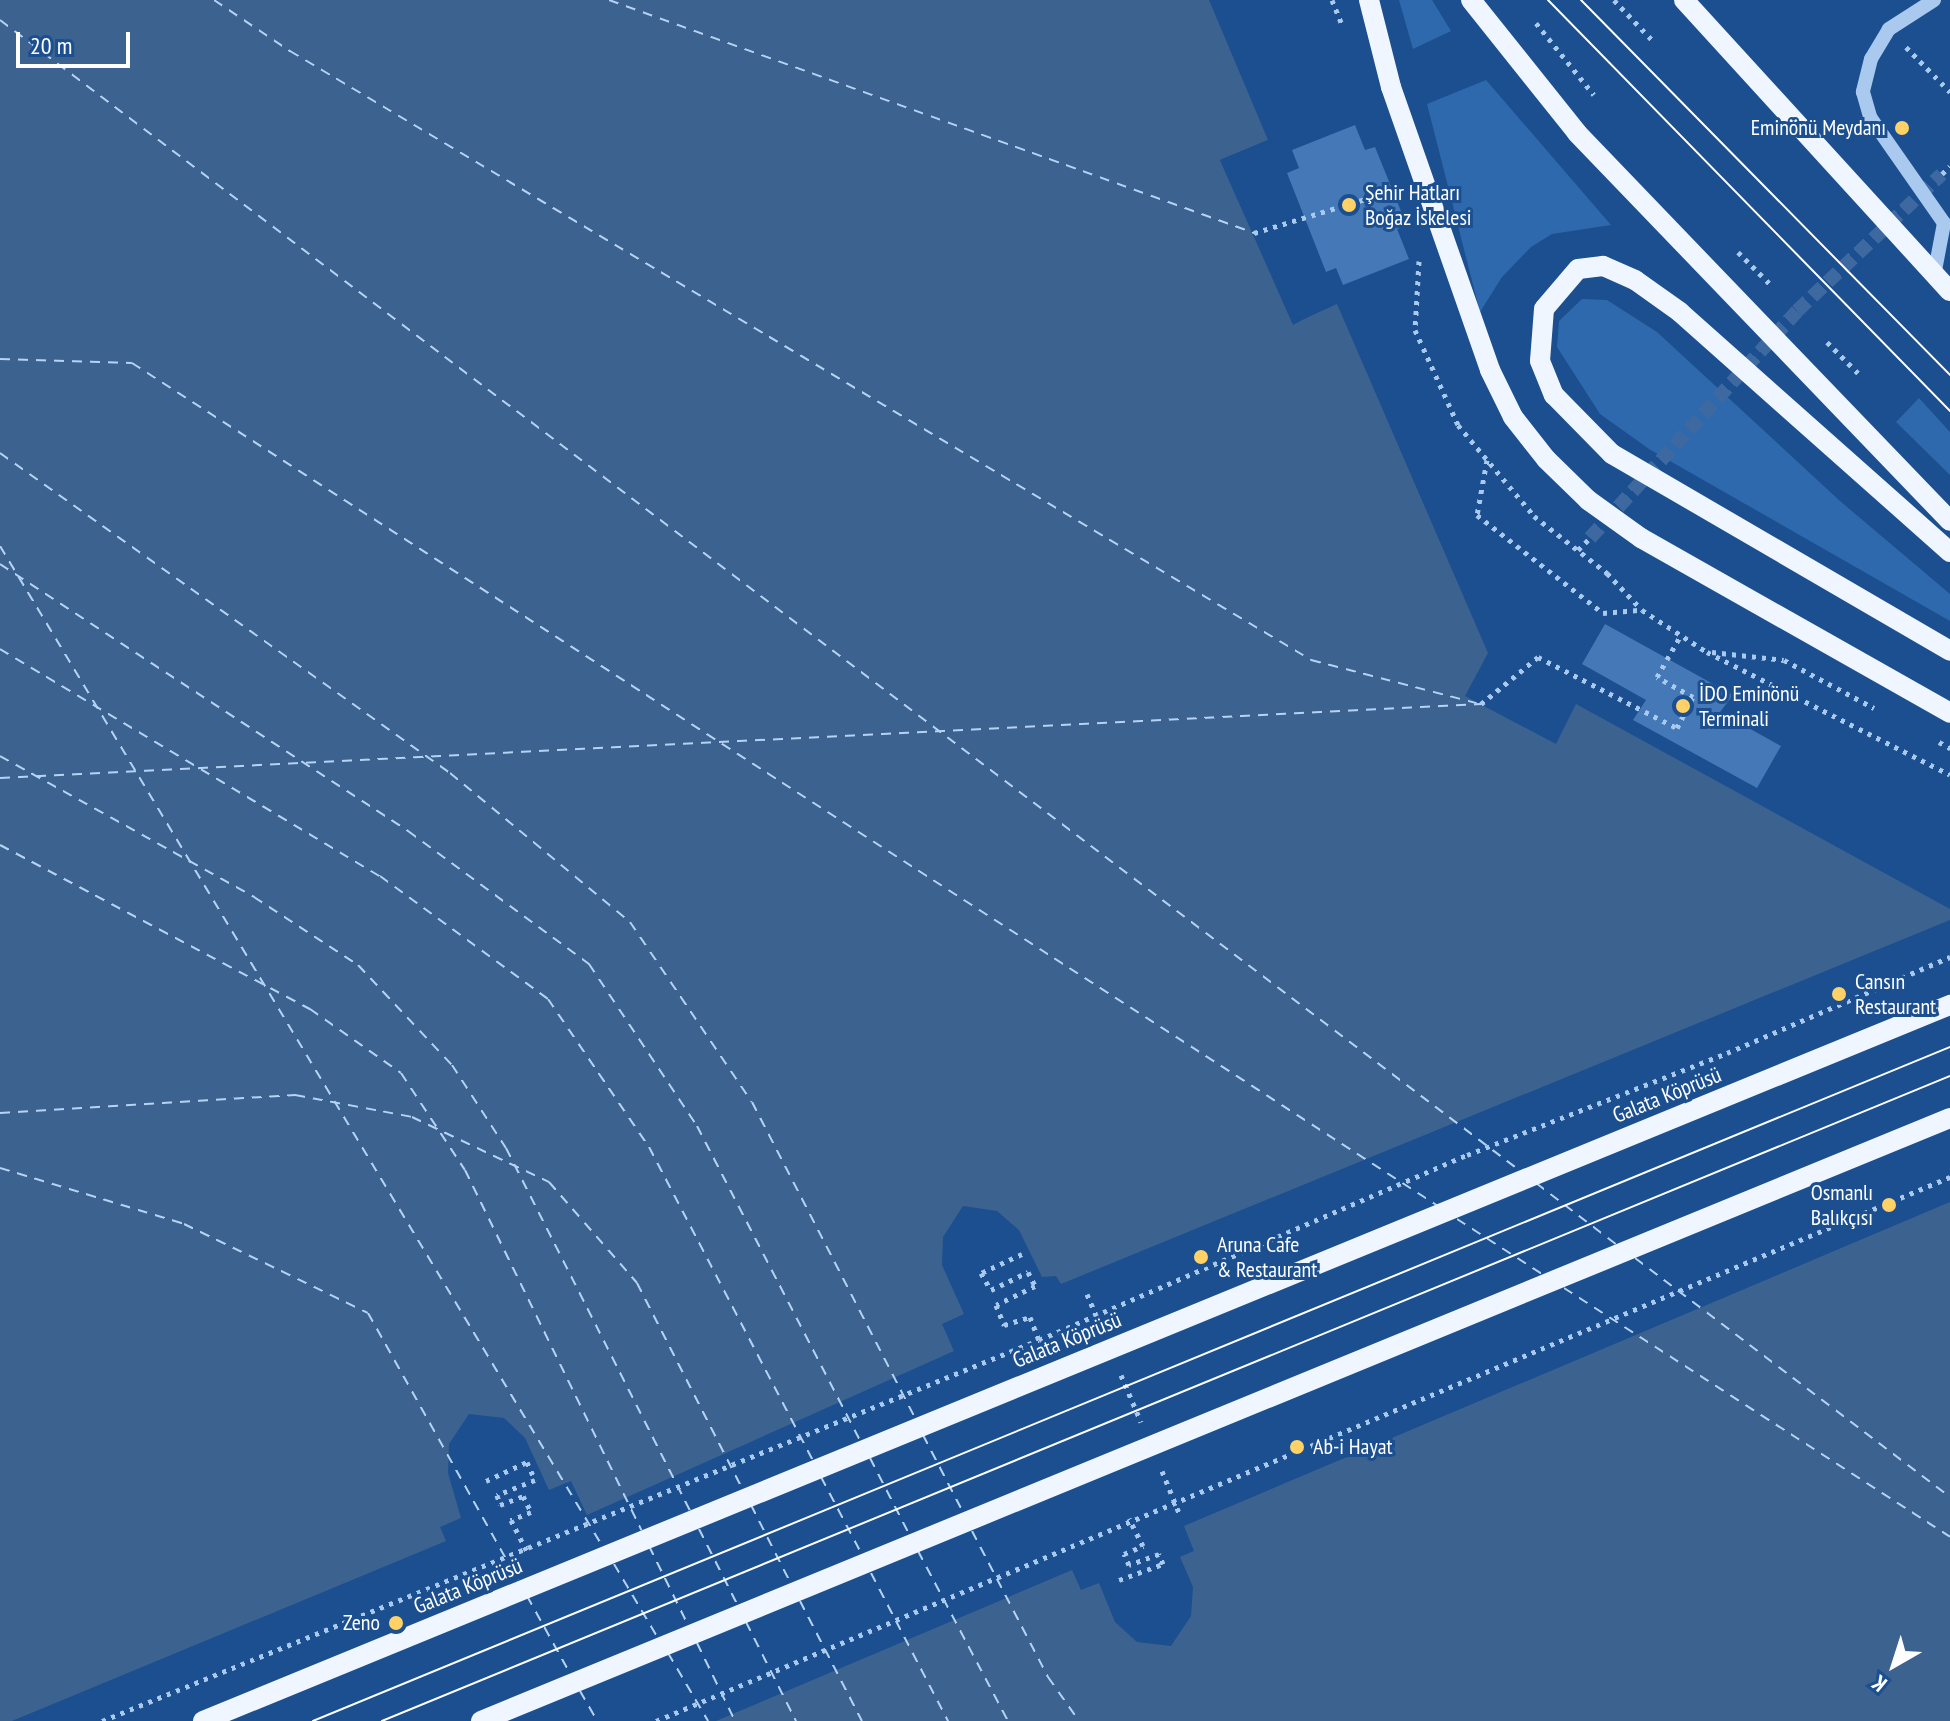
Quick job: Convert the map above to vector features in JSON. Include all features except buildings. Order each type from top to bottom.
[{"type":"main road","points":[[1369,0],[1391,87],[1490,370],[1513,417],[1546,459],[1588,500],[1641,538],[1950,713]]},
{"type":"main road","points":[[1471,0],[1587,144],[1950,521]]},
{"type":"main road","points":[[1684,0],[1950,291]]},
{"type":"main road","points":[[1950,552],[1680,312],[1635,280],[1603,266],[1578,269],[1544,309],[1540,361],[1554,395],[1612,454],[1950,651]]},
{"type":"main road","name":"Galata Köprüsü","points":[[203,1721],[1950,1005]]},
{"type":"main road","points":[[481,1721],[1950,1118]]},
{"type":"street","points":[[1934,0],[1889,29],[1871,59],[1863,92],[1870,117],[1944,223],[1934,276]]},
{"type":"path","points":[[1614,0],[1653,41]]},
{"type":"path","points":[[1536,23],[1594,95]]},
{"type":"path","points":[[1889,29],[1950,92]]},
{"type":"path","points":[[1942,174],[1950,166]]},
{"type":"path","points":[[1254,233],[1407,186]]},
{"type":"path","points":[[1738,252],[1769,283]]},
{"type":"path","points":[[1827,342],[1858,373]]},
{"type":"path","points":[[1487,459],[1477,515],[1603,613],[1642,610]]},
{"type":"path","points":[[1578,550],[1590,538]]},
{"type":"path","points":[[1481,704],[1538,657],[1677,728],[1693,697],[1657,677],[1681,635]]},
{"type":"path","points":[[1707,652],[1784,660],[1881,711]]},
{"type":"path","points":[[1936,741],[1950,748]]},
{"type":"path","points":[[1940,769],[1950,775]]},
{"type":"path","points":[[102,1721],[1039,1340],[1467,1155],[1727,1053],[1950,957]]},
{"type":"path","points":[[656,1721],[1129,1518],[1950,1177]]},
{"type":"path","points":[[1022,1254],[981,1273],[991,1290],[1028,1272],[1035,1286],[996,1305],[1004,1325],[1030,1317],[1039,1340]]},
{"type":"path","points":[[1087,1294],[1100,1324]]},
{"type":"path","points":[[1118,1368],[1143,1427]]},
{"type":"path","points":[[1155,1456],[1180,1515]]},
{"type":"path","points":[[486,1481],[527,1462],[535,1480],[497,1495],[500,1505],[523,1496],[531,1512],[511,1520],[526,1550]]},
{"type":"path","points":[[1119,1580],[1163,1564],[1159,1554],[1129,1565],[1124,1554],[1143,1546],[1129,1518]]},
{"type":"shaded area","points":[[0,0],[1209,0],[1268,140],[1220,160],[1293,324],[1337,304],[1488,653],[1465,696],[1556,744],[1576,704],[1950,909],[1950,1721],[0,1721]]},
{"type":"shaded area","points":[[1399,0],[1432,0],[1451,31],[1413,49]]},
{"type":"shaded area","points":[[1486,80],[1611,225],[1552,234],[1531,247],[1502,277],[1480,312],[1427,104]]},
{"type":"shaded area","points":[[1582,299],[1607,300],[1657,332],[1840,501],[1950,594],[1950,621],[1649,449],[1600,414],[1557,347],[1559,321]]},
{"type":"shaded area","points":[[1919,398],[1950,432],[1950,475],[1896,422]]},
{"type":"pier","points":[[1272,141],[1226,162],[1295,319],[1338,300],[1293,325],[1220,160]]},
{"type":"pier","points":[[1950,920],[1950,1202],[1184,1526],[1194,1551],[1180,1557],[1193,1587],[1191,1616],[1171,1646],[1137,1642],[1115,1622],[1099,1583],[1081,1590],[1072,1570],[716,1721],[12,1721],[446,1541],[440,1527],[461,1518],[448,1473],[449,1444],[469,1414],[504,1418],[525,1438],[549,1490],[571,1481],[587,1515],[954,1351],[942,1324],[964,1314],[942,1265],[943,1237],[963,1206],[997,1211],[1019,1230],[1042,1277],[1056,1276],[1061,1284]]},
{"type":"ferry route","points":[[214,0],[290,51],[1311,660],[1476,703]]},
{"type":"ferry route","points":[[609,0],[1254,233]]},
{"type":"ferry route","points":[[0,20],[1519,1170]]},
{"type":"ferry route","points":[[0,359],[132,363],[1438,1206]]},
{"type":"ferry route","points":[[0,453],[450,773],[630,922],[752,1102],[915,1418]]},
{"type":"ferry route","points":[[0,546],[604,1549]]},
{"type":"ferry route","points":[[0,564],[408,831],[589,964],[697,1126],[861,1442]]},
{"type":"ferry route","points":[[0,649],[380,876],[548,999],[649,1147],[813,1461]]},
{"type":"ferry route","points":[[0,778],[1481,704]]},
{"type":"ferry route","points":[[0,756],[254,897],[358,965],[452,1065],[506,1148],[691,1513]]},
{"type":"ferry route","points":[[0,845],[310,1009],[401,1073],[465,1170],[641,1530]]},
{"type":"ferry route","points":[[0,1113],[295,1095],[412,1117],[549,1182],[637,1283],[742,1488]]},
{"type":"ferry route","points":[[0,1168],[184,1224],[368,1313],[518,1580]]},
{"type":"ferry route","points":[[1536,1183],[1617,1245]]},
{"type":"ferry route","points":[[1457,1219],[1542,1274]]},
{"type":"ferry route","points":[[1635,1258],[1950,1497]]},
{"type":"ferry route","points":[[1564,1288],[1950,1537]]},
{"type":"ferry route","points":[[923,1435],[964,1514]]},
{"type":"ferry route","points":[[870,1458],[909,1534]]},
{"type":"ferry route","points":[[821,1477],[861,1553]]},
{"type":"ferry route","points":[[751,1505],[791,1584]]},
{"type":"ferry route","points":[[699,1529],[738,1606]]},
{"type":"ferry route","points":[[972,1531],[1048,1677],[1079,1721]]},
{"type":"ferry route","points":[[649,1546],[689,1627]]},
{"type":"ferry route","points":[[918,1551],[1008,1721]]},
{"type":"ferry route","points":[[614,1564],[658,1638]]},
{"type":"ferry route","points":[[871,1573],[948,1721]]},
{"type":"ferry route","points":[[527,1596],[571,1675]]},
{"type":"ferry route","points":[[800,1601],[862,1721]]},
{"type":"ferry route","points":[[746,1622],[796,1721]]},
{"type":"ferry route","points":[[697,1643],[735,1721]]},
{"type":"ferry route","points":[[668,1653],[708,1721]]},
{"type":"ferry route","points":[[580,1691],[597,1721]]},
{"type":"tunnel","points":[[1590,538],[1797,311],[1942,174]]},
{"type":"tram line","points":[[1548,0],[1950,411]]},
{"type":"tram line","points":[[1581,0],[1950,375]]},
{"type":"tram line","points":[[313,1721],[1950,1047]]},
{"type":"tram line","points":[[382,1721],[1950,1076]]},
{"type":"place","name":"Eminönü Meydanı","points":[[1902,128]]},
{"type":"place","name":"Şehir Hatları Boğaz İskelesi","points":[[1349,205]]},
{"type":"place","name":"İDO Eminönü Terminali","points":[[1683,706]]},
{"type":"place","name":"Cansın Restaurant","points":[[1839,994]]},
{"type":"place","name":"Osmanlı Balıkçısı","points":[[1889,1205]]},
{"type":"place","name":"Aruna Cafe & Restaurant","points":[[1201,1257]]},
{"type":"place","name":"Ab-i Hayat","points":[[1297,1447]]},
{"type":"place","name":"Zeno","points":[[396,1623]]}]
